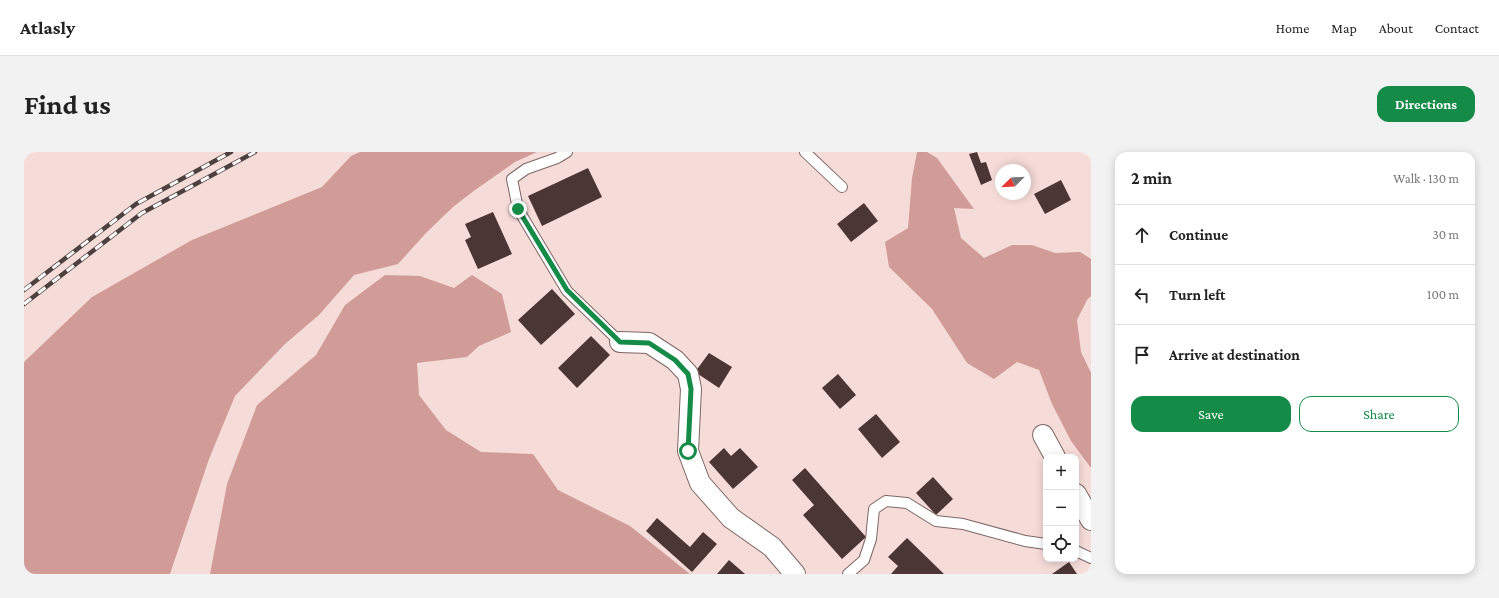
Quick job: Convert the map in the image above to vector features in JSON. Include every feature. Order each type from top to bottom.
[{"type":"street","points":[[620,342],[649,343],[675,360],[688,374],[691,389],[688,451],[700,483],[731,518],[772,548],[795,574]]},
{"type":"street","points":[[1043,435],[1053,454]]},
{"type":"street","points":[[1079,499],[1091,520]]},
{"type":"lane","points":[[567,152],[557,158],[526,169],[512,179],[518,209],[567,290],[620,342]]},
{"type":"lane","points":[[805,152],[842,187]]},
{"type":"lane","points":[[848,574],[864,560],[871,539],[874,509],[886,501],[907,503],[936,520],[963,524],[1025,541],[1043,544]]},
{"type":"lane","points":[[1079,553],[1091,558]]},
{"type":"shaded area","points":[[360,152],[537,152],[515,162],[453,207],[426,233],[398,264],[354,275],[319,315],[285,344],[235,396],[209,459],[170,574],[24,574],[24,362],[92,297],[192,240],[322,187],[351,156]]},
{"type":"shaded area","points":[[917,152],[927,152],[937,158],[974,209],[954,208],[961,238],[984,258],[1012,245],[1032,245],[1055,253],[1080,252],[1091,259],[1091,296],[1087,300],[1077,320],[1081,352],[1091,373],[1091,468],[1071,441],[1052,404],[1039,370],[1017,362],[994,379],[967,363],[932,309],[889,267],[885,242],[908,228],[912,178]]},
{"type":"shaded area","points":[[385,275],[420,276],[454,288],[472,275],[502,294],[511,332],[479,346],[467,357],[417,363],[419,395],[446,430],[481,452],[533,454],[558,490],[630,526],[690,574],[210,574],[227,484],[257,405],[316,355],[345,305]]},
{"type":"building","points":[[977,152],[981,163],[986,162],[992,180],[981,185],[969,154]]},
{"type":"building","points":[[588,168],[602,197],[542,226],[528,196]]},
{"type":"building","points":[[1061,180],[1071,200],[1045,214],[1034,194]]},
{"type":"building","points":[[864,203],[878,221],[851,242],[837,224]]},
{"type":"building","points":[[493,212],[512,254],[478,269],[465,240],[471,237],[465,224]]},
{"type":"building","points":[[552,289],[575,314],[541,345],[518,320]]},
{"type":"building","points":[[591,336],[610,355],[577,388],[558,368]]},
{"type":"building","points":[[709,353],[732,367],[719,388],[695,372]]},
{"type":"building","points":[[838,374],[856,395],[840,409],[822,388]]},
{"type":"building","points":[[876,414],[900,442],[882,458],[858,429]]},
{"type":"building","points":[[724,448],[731,456],[740,448],[758,467],[733,489],[709,462]]},
{"type":"building","points":[[805,468],[866,537],[842,559],[803,515],[814,505],[792,480]]},
{"type":"building","points":[[933,477],[953,499],[936,515],[916,493]]},
{"type":"building","points":[[657,518],[690,547],[703,532],[717,544],[692,572],[646,531]]},
{"type":"building","points":[[907,538],[944,574],[891,574],[898,566],[888,557]]},
{"type":"building","points":[[729,560],[745,574],[717,574]]},
{"type":"building","points":[[1069,562],[1077,574],[1052,574]]},
{"type":"railway","points":[[24,290],[136,204],[231,152]]},
{"type":"railway","points":[[24,304],[142,213],[255,152]]},
{"type":"route","points":[[518,209],[567,290],[620,342],[649,343],[675,360],[688,374],[691,389],[688,451]]}]
